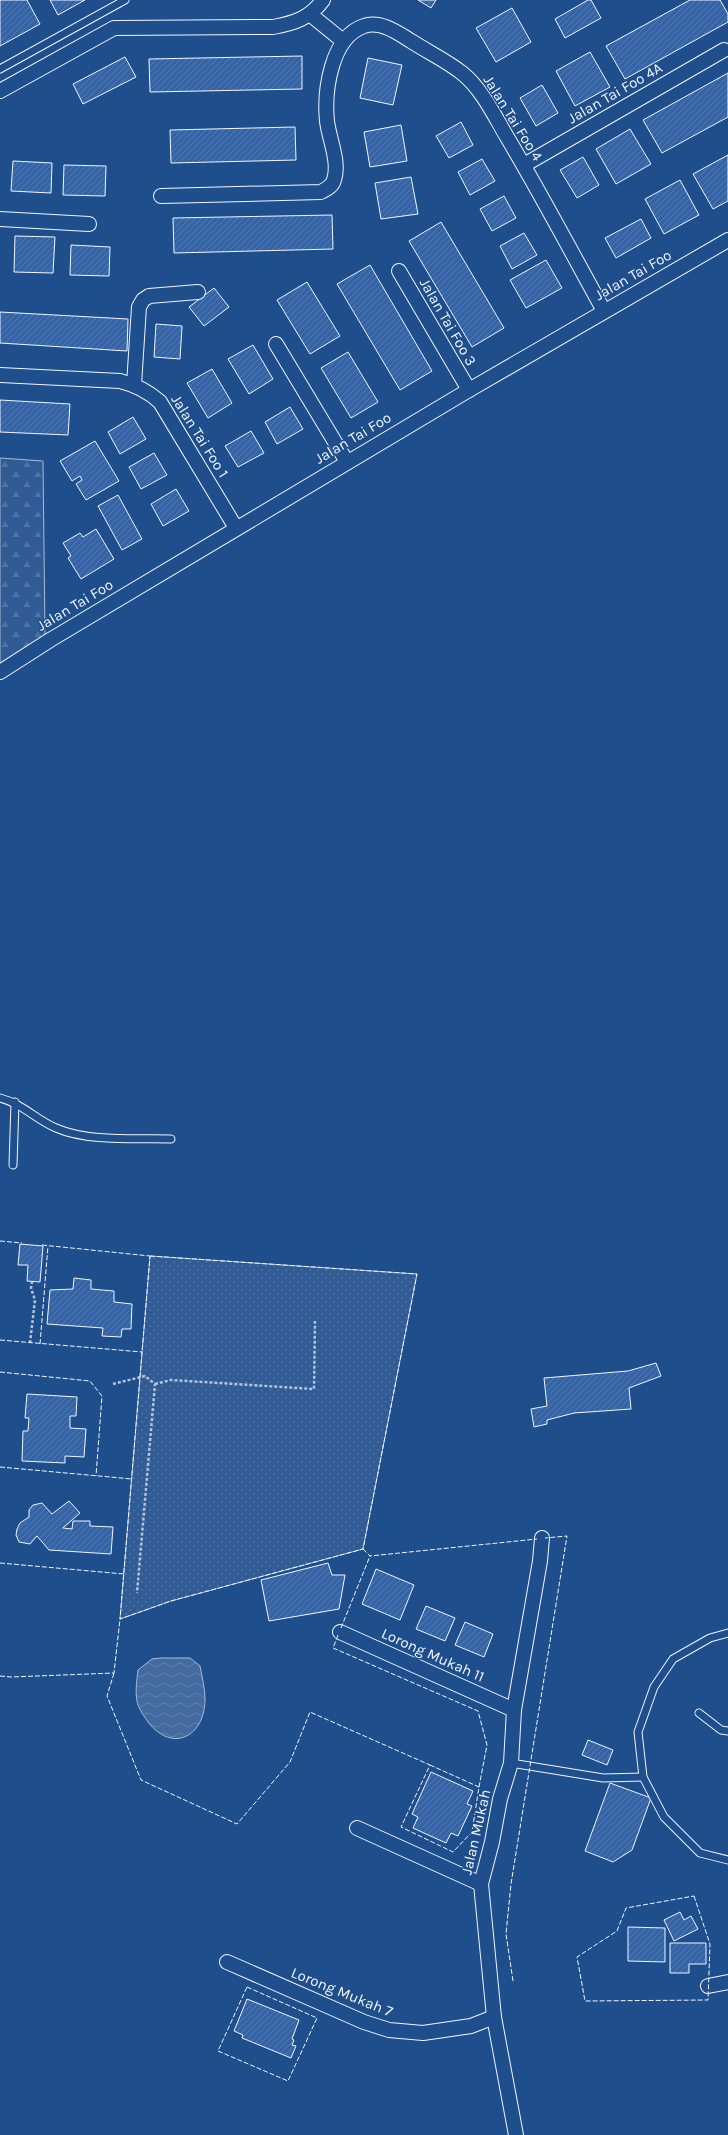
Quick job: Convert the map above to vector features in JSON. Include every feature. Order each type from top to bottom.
[{"type":"street","points":[[0,91],[114,28],[273,27],[294,24],[311,15],[323,0]]},
{"type":"street","points":[[311,15],[343,41]]},
{"type":"street","name":"Jalan Tai Foo 4","points":[[161,196],[321,192],[330,186],[334,182],[336,168],[327,120],[328,89],[333,64],[343,41],[354,30],[366,25],[380,25],[396,32],[462,73],[479,90],[524,165],[604,311]]},
{"type":"street","name":"Jalan Tai Foo 4A","points":[[524,165],[724,50]]},
{"type":"street","points":[[0,219],[89,224]]},
{"type":"street","name":"Jalan Tai Foo","points":[[0,672],[50,640],[347,462],[728,240]]},
{"type":"street","name":"Jalan Tai Foo 3","points":[[399,271],[469,390]]},
{"type":"street","points":[[134,385],[139,307],[143,300],[149,296],[198,292]]},
{"type":"street","points":[[276,344],[347,462]]},
{"type":"street","name":"Jalan Tai Foo 1","points":[[0,375],[120,381],[150,392],[160,402],[236,528]]},
{"type":"street","name":"Jalan Mukah","points":[[516,2135],[494,2017],[481,1884],[492,1842],[500,1799],[511,1763],[514,1710],[540,1561],[542,1538]]},
{"type":"street","name":"Lorong Mukah 11","points":[[340,1632],[514,1710]]},
{"type":"street","points":[[357,1828],[481,1884]]},
{"type":"street","name":"Lorong Mukah 7","points":[[227,1962],[364,2022],[389,2030],[423,2033],[470,2026],[494,2017]]},
{"type":"street","points":[[708,1986],[728,1982]]},
{"type":"lane","points":[[0,70],[125,0]]},
{"type":"lane","points":[[0,1098],[15,1102],[55,1128],[79,1136],[171,1139]]},
{"type":"lane","points":[[13,1165],[15,1102]]},
{"type":"lane","points":[[728,1633],[710,1638],[673,1659],[654,1687],[638,1732],[643,1777],[664,1817],[700,1853],[728,1860]]},
{"type":"lane","points":[[699,1713],[721,1730],[728,1731]]},
{"type":"lane","points":[[511,1763],[603,1778],[643,1777]]},
{"type":"path","points":[[30,1343],[35,1300],[31,1288],[32,1282]]},
{"type":"path","points":[[155,1384],[172,1380],[314,1389],[315,1321]]},
{"type":"path","points":[[113,1384],[145,1376],[155,1384]]},
{"type":"path","points":[[137,1593],[155,1384]]},
{"type":"green space","points":[[0,458],[43,461],[45,635],[0,664]]},
{"type":"green space","points":[[150,1256],[417,1274],[363,1549],[171,1601],[120,1619]]},
{"type":"water","points":[[190,1658],[200,1666],[205,1695],[204,1712],[200,1723],[194,1731],[177,1739],[167,1737],[158,1732],[148,1722],[141,1712],[136,1697],[138,1670],[152,1659]]},
{"type":"building","points":[[0,0],[27,0],[40,24],[0,46]]},
{"type":"building","points":[[50,0],[85,0],[58,15]]},
{"type":"building","points":[[418,0],[436,0],[431,8]]},
{"type":"building","points":[[588,0],[591,0],[601,18],[565,38],[555,19]]},
{"type":"building","points":[[690,0],[720,0],[728,14],[728,22],[625,79],[606,46]]},
{"type":"building","points":[[512,8],[531,42],[496,62],[476,28]]},
{"type":"building","points":[[590,52],[610,87],[575,106],[556,71]]},
{"type":"building","points":[[302,56],[302,89],[150,92],[149,59]]},
{"type":"building","points":[[125,57],[136,77],[83,104],[73,84]]},
{"type":"building","points":[[368,58],[402,65],[393,105],[360,98]]},
{"type":"building","points":[[728,73],[728,117],[662,153],[643,120]]},
{"type":"building","points":[[542,85],[558,113],[536,126],[520,98]]},
{"type":"building","points":[[461,122],[473,145],[449,158],[436,136]]},
{"type":"building","points":[[401,125],[407,161],[370,167],[364,132]]},
{"type":"building","points":[[295,127],[296,160],[171,163],[170,130]]},
{"type":"building","points":[[630,129],[651,164],[616,184],[596,149]]},
{"type":"building","points":[[728,155],[728,201],[713,209],[693,174]]},
{"type":"building","points":[[583,157],[599,185],[577,198],[560,170]]},
{"type":"building","points":[[482,159],[495,181],[470,195],[458,172]]},
{"type":"building","points":[[13,161],[52,163],[51,193],[11,191]]},
{"type":"building","points":[[64,165],[106,166],[105,196],[63,195]]},
{"type":"building","points":[[411,177],[418,214],[381,219],[375,183]]},
{"type":"building","points":[[680,180],[699,215],[664,234],[645,199]]},
{"type":"building","points":[[504,196],[516,218],[492,231],[480,209]]},
{"type":"building","points":[[332,215],[333,249],[174,253],[173,218]]},
{"type":"building","points":[[641,219],[651,238],[616,258],[605,238]]},
{"type":"building","points":[[441,222],[504,328],[472,347],[409,241]]},
{"type":"building","points":[[524,233],[537,255],[512,269],[500,246]]},
{"type":"building","points":[[15,236],[55,237],[53,273],[14,272]]},
{"type":"building","points":[[71,245],[110,247],[109,276],[70,275]]},
{"type":"building","points":[[546,260],[562,288],[526,308],[510,280]]},
{"type":"building","points":[[370,265],[432,371],[400,390],[337,284]]},
{"type":"building","points":[[307,282],[340,336],[310,354],[277,300]]},
{"type":"building","points":[[214,288],[229,307],[204,326],[189,307]]},
{"type":"building","points":[[0,312],[128,319],[127,351],[0,343]]},
{"type":"building","points":[[156,324],[182,326],[180,359],[154,357]]},
{"type":"building","points":[[253,345],[273,379],[249,394],[228,359]]},
{"type":"building","points":[[348,352],[378,402],[351,418],[321,368]]},
{"type":"building","points":[[212,369],[232,403],[208,418],[187,383]]},
{"type":"building","points":[[0,400],[70,404],[68,435],[0,432]]},
{"type":"building","points":[[290,407],[303,429],[277,444],[265,422]]},
{"type":"building","points":[[133,417],[146,439],[120,454],[108,432]]},
{"type":"building","points":[[251,431],[264,453],[238,467],[225,446]]},
{"type":"building","points":[[95,441],[119,481],[86,500],[76,484],[82,480],[80,476],[72,481],[60,461]]},
{"type":"building","points":[[154,453],[167,475],[141,489],[129,467]]},
{"type":"building","points":[[176,489],[189,511],[163,526],[151,504]]},
{"type":"building","points":[[118,495],[142,539],[122,550],[98,506]]},
{"type":"building","points":[[96,529],[114,559],[81,579],[68,558],[71,556],[63,543],[80,533],[83,537]]},
{"type":"building","points":[[20,1244],[43,1246],[40,1282],[27,1281],[28,1265],[18,1265]]},
{"type":"building","points":[[74,1278],[91,1280],[91,1289],[114,1291],[114,1302],[132,1304],[131,1329],[122,1329],[121,1337],[102,1336],[103,1328],[47,1324],[50,1290],[73,1289]]},
{"type":"building","points":[[656,1363],[661,1376],[629,1388],[631,1409],[574,1413],[547,1420],[547,1424],[534,1427],[531,1409],[547,1406],[544,1378],[628,1371]]},
{"type":"building","points":[[27,1394],[77,1397],[76,1416],[70,1416],[70,1428],[86,1429],[84,1457],[65,1456],[65,1463],[22,1461],[23,1431],[28,1431],[29,1418],[25,1418]]},
{"type":"building","points":[[69,1501],[80,1513],[63,1528],[72,1529],[73,1521],[90,1521],[90,1526],[113,1527],[111,1554],[49,1550],[37,1536],[30,1544],[19,1542],[16,1535],[17,1529],[20,1523],[29,1517],[29,1510],[33,1505],[42,1503],[52,1514]]},
{"type":"building","points":[[328,1563],[332,1575],[345,1575],[339,1609],[269,1621],[261,1580]]},
{"type":"building","points":[[376,1569],[414,1585],[400,1620],[362,1604]]},
{"type":"building","points":[[426,1606],[455,1618],[445,1641],[416,1629]]},
{"type":"building","points":[[465,1622],[493,1634],[484,1657],[455,1645]]},
{"type":"building","points":[[588,1740],[613,1750],[607,1765],[582,1755]]},
{"type":"building","points":[[431,1772],[473,1791],[467,1804],[472,1806],[458,1836],[451,1833],[446,1843],[413,1828],[418,1817],[412,1814]]},
{"type":"building","points":[[610,1783],[651,1798],[632,1850],[613,1862],[585,1851]]},
{"type":"building","points":[[680,1912],[684,1920],[691,1916],[698,1929],[674,1941],[664,1920]]},
{"type":"building","points":[[628,1927],[665,1928],[665,1962],[628,1961]]},
{"type":"building","points":[[670,1943],[706,1943],[706,1964],[689,1964],[689,1973],[670,1973]]},
{"type":"building","points":[[247,1999],[299,2020],[292,2039],[294,2040],[292,2045],[296,2046],[291,2058],[242,2038],[243,2035],[234,2031]]},
{"type":"fence","points":[[0,1241],[22,1243]]},
{"type":"fence","points":[[42,1245],[150,1256]]},
{"type":"fence","points":[[40,1344],[48,1246]]},
{"type":"fence","points":[[150,1256],[417,1274],[363,1549],[171,1601],[120,1619],[150,1256]]},
{"type":"fence","points":[[0,1340],[142,1352]]},
{"type":"fence","points":[[0,1372],[90,1381],[102,1396],[96,1476]]},
{"type":"fence","points":[[0,1467],[132,1479]]},
{"type":"fence","points":[[513,1981],[506,1934],[511,1884],[567,1536],[545,1538]]},
{"type":"fence","points":[[363,1549],[370,1556],[537,1539]]},
{"type":"fence","points":[[341,1628],[370,1556]]},
{"type":"fence","points":[[0,1563],[124,1574]]},
{"type":"fence","points":[[0,1676],[11,1677],[114,1673],[120,1619]]},
{"type":"fence","points":[[338,1635],[333,1648],[478,1711],[487,1745],[479,1787]]},
{"type":"fence","points":[[114,1673],[107,1696],[141,1780],[237,1824],[290,1762],[310,1712],[430,1765]]},
{"type":"fence","points":[[430,1765],[479,1787],[472,1832],[453,1852],[401,1827],[430,1765]]},
{"type":"fence","points":[[694,1896],[710,1944],[708,2000],[585,2001],[577,1957],[617,1931],[626,1908],[694,1896]]},
{"type":"fence","points":[[247,1987],[317,2018],[288,2081],[218,2051],[247,1987]]}]
